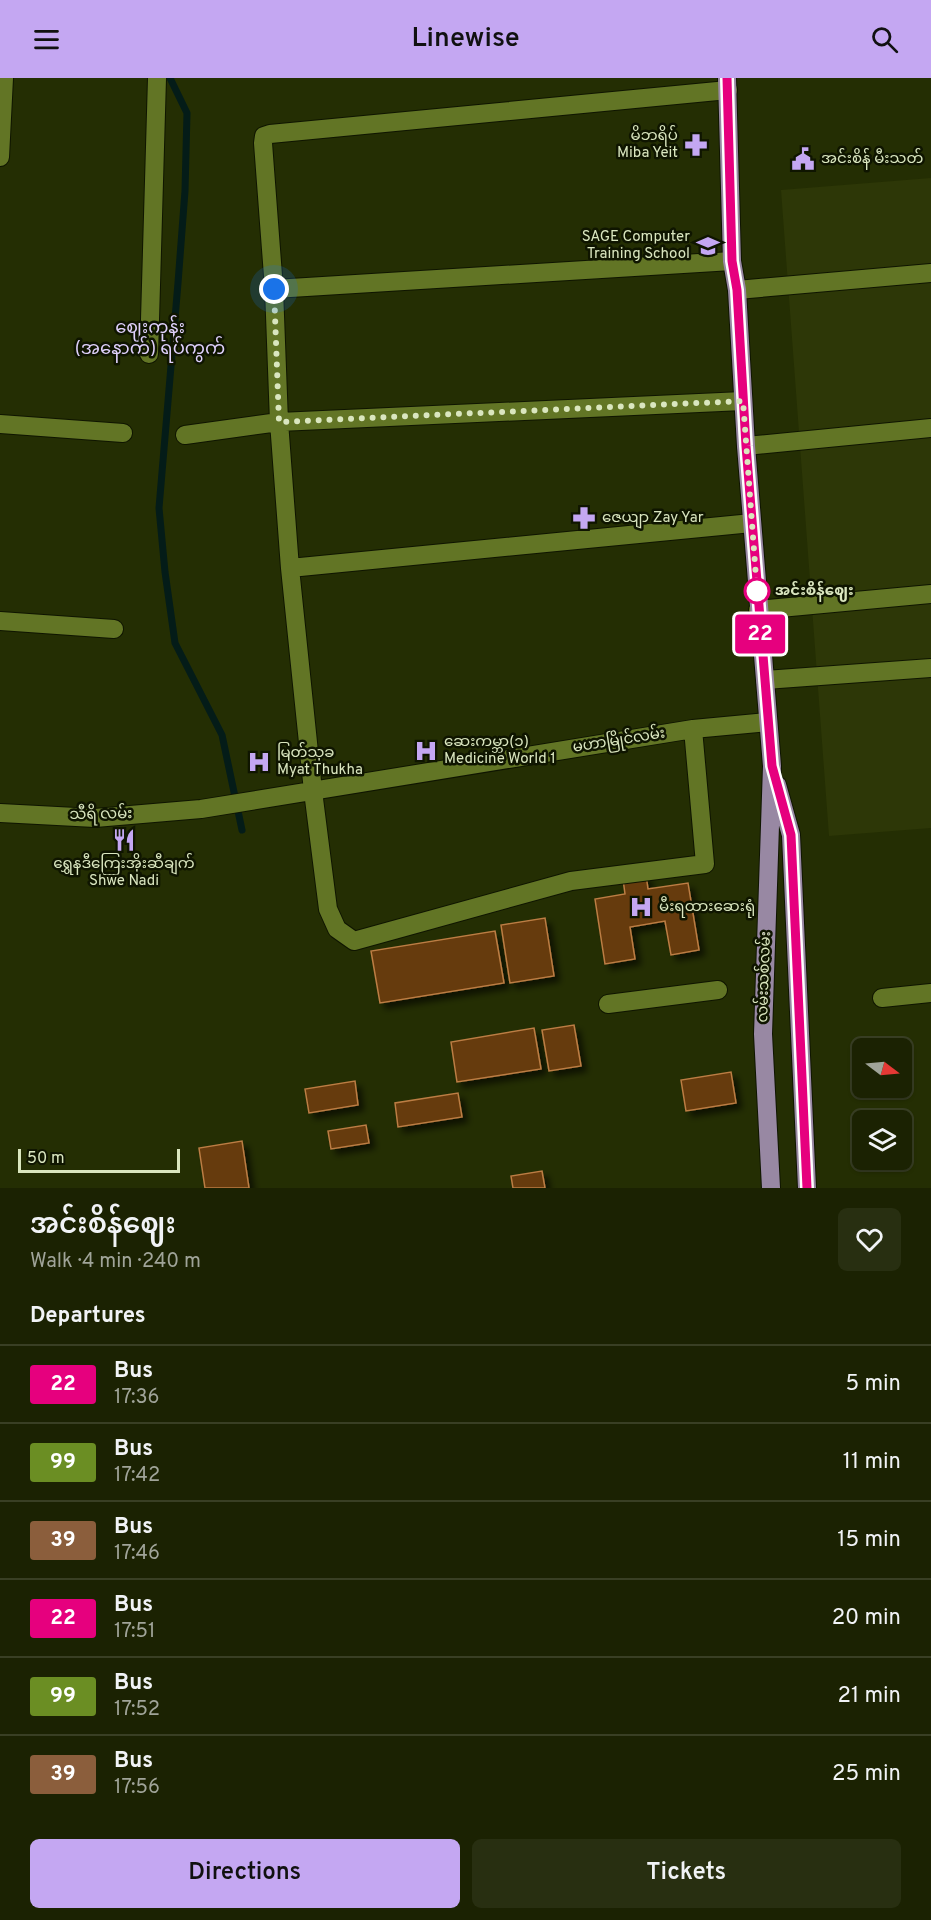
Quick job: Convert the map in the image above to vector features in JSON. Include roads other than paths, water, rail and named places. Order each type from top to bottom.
[{"type":"main road","name":"လမ်းသစ်လမ်း","points":[[727,84],[732,261],[737,290],[758,610],[772,766],[763,1034],[771,1188]]},
{"type":"main road","name":"လမ်းသစ်လမ်း","points":[[772,766],[791,835],[807,1188]]},
{"type":"street","points":[[0,157],[4,78]]},
{"type":"street","points":[[149,354],[157,78]]},
{"type":"street","points":[[693,729],[705,864],[571,881],[354,941],[337,929],[328,909],[313,791],[290,568],[263,142],[264,136],[270,134],[727,84]]},
{"type":"street","points":[[274,289],[732,261]]},
{"type":"street","points":[[737,290],[931,273]]},
{"type":"street","points":[[185,435],[279,422],[743,401]]},
{"type":"street","points":[[0,424],[123,433]]},
{"type":"street","points":[[746,446],[931,428]]},
{"type":"street","points":[[290,568],[752,523]]},
{"type":"street","points":[[758,610],[931,594]]},
{"type":"street","points":[[0,621],[114,629]]},
{"type":"street","points":[[765,680],[931,668]]},
{"type":"street","name":"မဟာမြိုင်လမ်း","points":[[257,801],[693,729],[768,722]]},
{"type":"street","name":"သီရိ လမ်း","points":[[0,813],[95,818],[201,809],[257,801]]},
{"type":"street","points":[[608,1004],[718,990]]},
{"type":"street","points":[[882,998],[931,993]]},
{"type":"waterway","points":[[170,78],[187,113],[185,191],[159,508],[165,572],[175,643],[222,735],[242,830]]},
{"type":"place","name":"မိဘရိပ် Miba Yeit","points":[[696,145]]},
{"type":"place","name":"အင်းစိန် မီးသတ်","points":[[803,159]]},
{"type":"place","name":"SAGE Computer Training School","points":[[708,246]]},
{"type":"place","name":"ဇေယျာ Zay Yar","points":[[584,518]]},
{"type":"place","name":"အင်းစိန်ဈေး","points":[[757,591]]},
{"type":"place","name":"ဆေးကမ္ဘာ(၁) Medicine World 1","points":[[426,751]]},
{"type":"place","name":"မြတ်သုခ Myat Thukha","points":[[259,762]]},
{"type":"place","name":"ရွှေနဒီကြေးအိုးဆီချက် Shwe Nadi","points":[[124,840]]},
{"type":"place","name":"မီးရထားဆေးရုံ","points":[[641,907]]},
{"type":"district","name":"ဈေးကုန်း (အနောက်) ရပ်ကွက်","points":[[150,338]]}]
